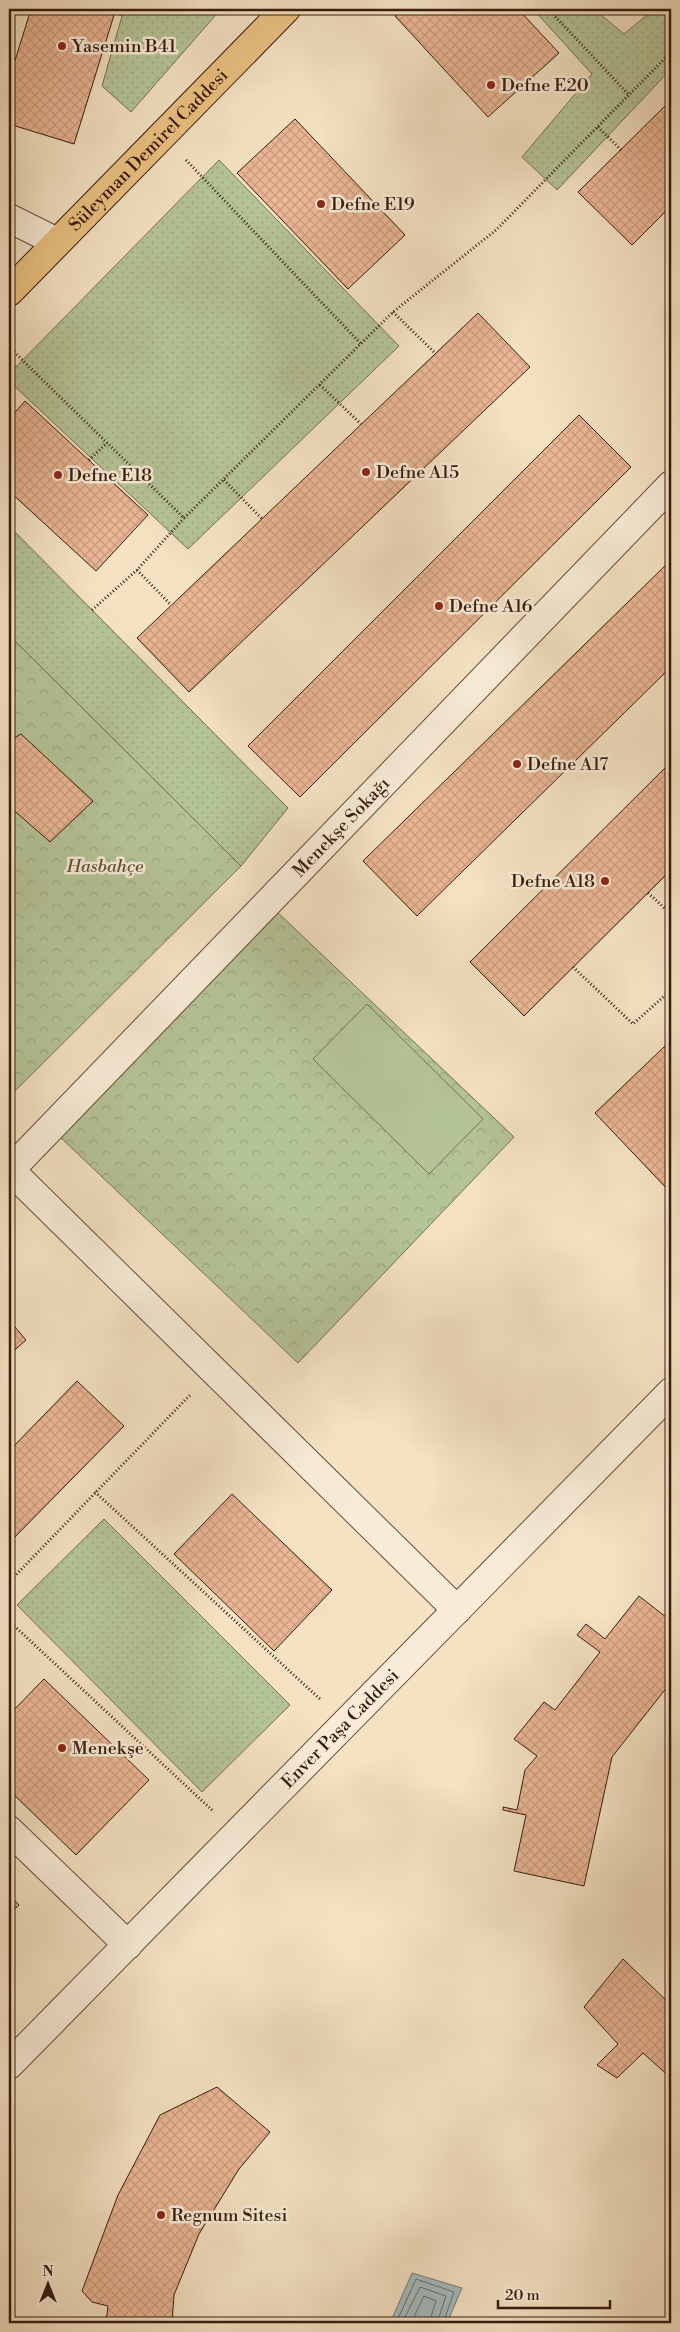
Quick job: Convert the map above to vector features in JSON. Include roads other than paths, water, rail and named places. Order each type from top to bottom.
[{"type":"main road","name":"Süleyman Demirel Caddesi","points":[[9,292],[286,9]]},
{"type":"street","points":[[9,218],[57,242]]},
{"type":"street","name":"Menekşe Sokağı","points":[[9,1170],[671,485]]},
{"type":"street","points":[[9,1170],[457,1610]]},
{"type":"street","name":"Enver Paşa Caddesi","points":[[9,2065],[671,1392]]},
{"type":"street","points":[[9,1830],[128,1945]]},
{"type":"water","points":[[412,2273],[462,2288],[447,2323],[390,2323]]},
{"type":"place","name":"Yasemin B41","points":[[62,46]]},
{"type":"place","name":"Defne E20","points":[[491,85]]},
{"type":"place","name":"Defne E19","points":[[321,204]]},
{"type":"place","name":"Defne A15","points":[[366,472]]},
{"type":"place","name":"Defne E18","points":[[58,475]]},
{"type":"place","name":"Defne A16","points":[[439,606]]},
{"type":"place","name":"Defne A17","points":[[517,764]]},
{"type":"place","name":"Defne A18","points":[[605,881]]},
{"type":"place","name":"Menekşe","points":[[62,1748]]},
{"type":"place","name":"Regnum Sitesi","points":[[161,2215]]},
{"type":"park label","name":"Hasbahçe","points":[[105,866]]}]
